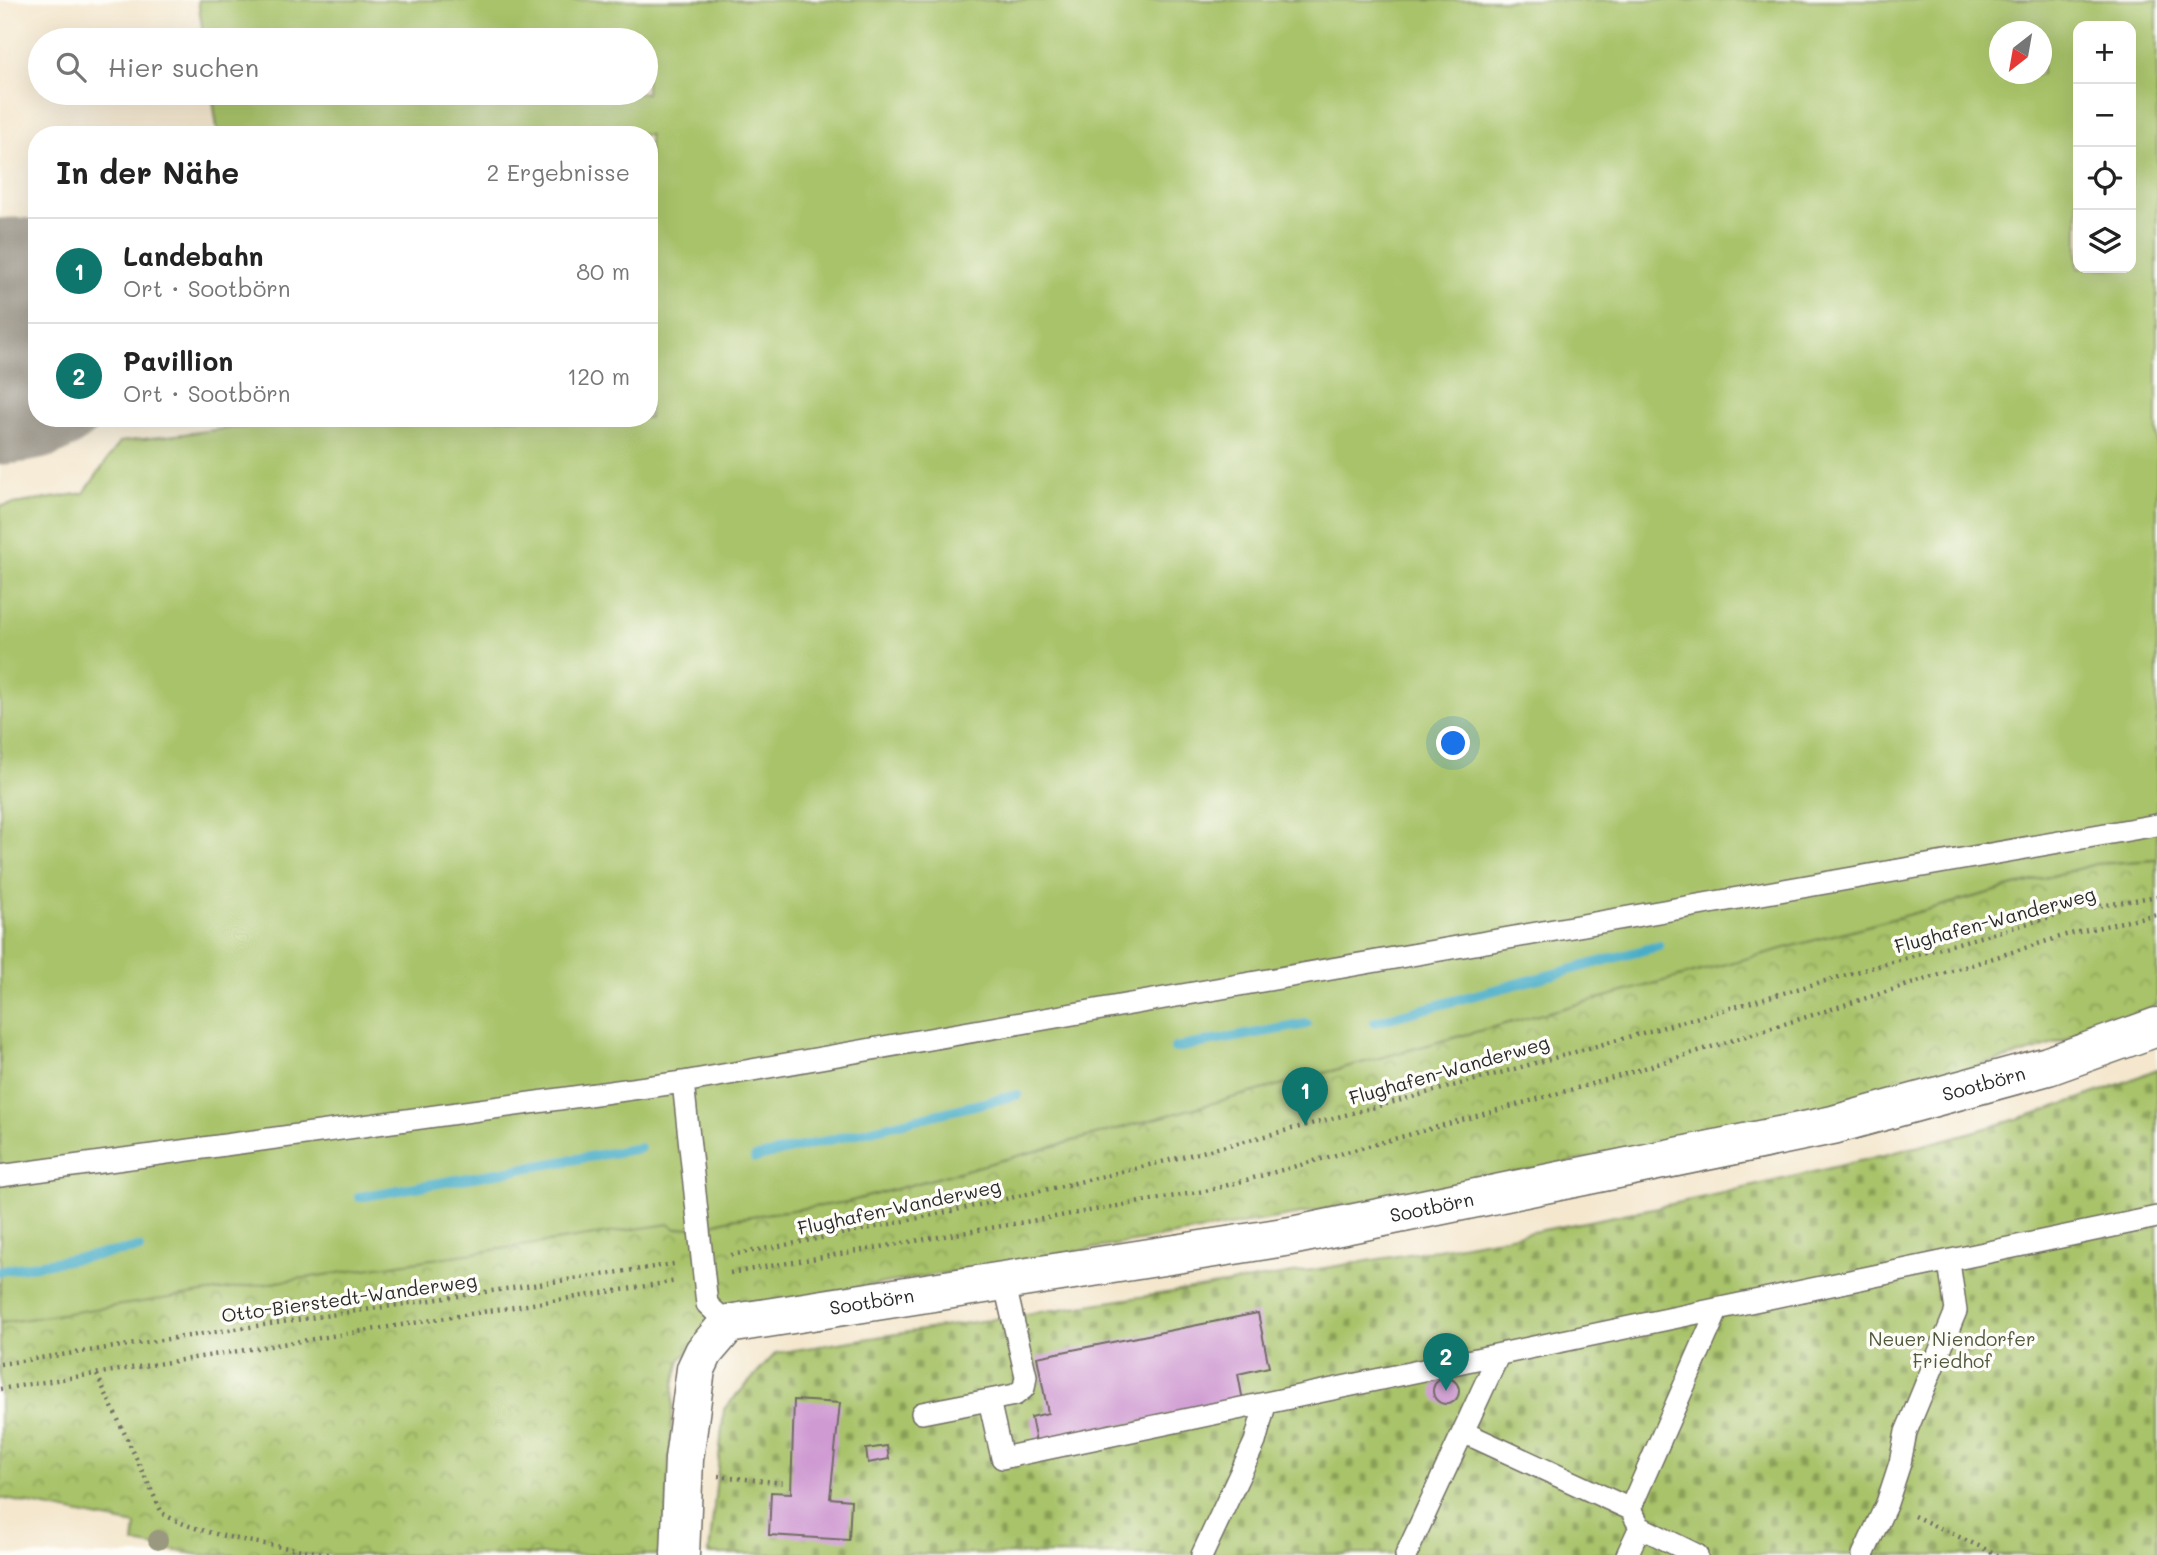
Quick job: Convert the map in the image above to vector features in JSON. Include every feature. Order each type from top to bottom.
[{"type":"street","name":"Sootbörn","points":[[729,1324],[1291,1236],[1833,1125],[2048,1066],[2157,1027]]},
{"type":"street","points":[[680,1555],[683,1473],[696,1369],[704,1352],[729,1324]]},
{"type":"lane","points":[[0,1175],[683,1082],[2157,825]]},
{"type":"lane","points":[[683,1082],[707,1304],[729,1324]]},
{"type":"lane","points":[[989,1400],[1002,1458],[2157,1217]]},
{"type":"lane","points":[[1863,1555],[1887,1503],[1900,1463],[1906,1432],[1956,1311],[1949,1262]]},
{"type":"lane","points":[[922,1413],[1015,1395],[1024,1388],[1026,1376],[1004,1281]]},
{"type":"lane","points":[[1627,1555],[1635,1518],[1718,1309]]},
{"type":"lane","points":[[1406,1555],[1497,1356]]},
{"type":"lane","points":[[1202,1555],[1255,1442],[1265,1405]]},
{"type":"lane","points":[[1463,1432],[1635,1518],[1697,1555]]},
{"type":"path","name":"Flughafen-Wanderweg","points":[[703,1268],[1227,1147],[2072,911],[2157,896]]},
{"type":"path","points":[[0,1389],[97,1375],[703,1268],[1210,1190],[1613,1077],[2066,935],[2157,914]]},
{"type":"path","name":"Otto-Bierstedt-Wanderweg","points":[[0,1364],[703,1268]]},
{"type":"path","points":[[97,1375],[162,1513],[175,1521],[209,1532],[333,1555]]},
{"type":"path","points":[[683,1473],[784,1483]]},
{"type":"path","points":[[1887,1503],[1998,1555]]},
{"type":"green space","points":[[198,0],[2157,0],[2157,860],[2096,864],[848,1202],[731,1219],[709,1225],[0,1323],[0,506],[84,493],[120,442],[238,427],[658,427],[658,126],[217,126],[214,105],[658,105],[658,28],[202,28]]},
{"type":"green space","points":[[2157,860],[2157,1005],[2037,1050],[1851,1101],[1644,1148],[1295,1215],[729,1309],[680,1360],[674,1385],[664,1555],[200,1555],[134,1543],[136,1525],[0,1498],[0,1323],[669,1224],[676,1229],[709,1225],[731,1219],[848,1202],[2096,864]]},
{"type":"green space","name":"Neuer Niendorfer Friedhof","points":[[2157,1069],[2157,1555],[709,1554],[724,1409],[776,1353],[1282,1275],[1533,1232],[1659,1207],[1973,1132],[2066,1103]]},
{"type":"building","points":[[1258,1313],[1269,1367],[1238,1374],[1243,1401],[1036,1442],[1031,1417],[1048,1413],[1037,1357]]},
{"type":"building","points":[[1446,1378],[1455,1382],[1459,1391],[1455,1400],[1446,1404],[1437,1400],[1433,1391],[1437,1382]]},
{"type":"building","points":[[794,1400],[840,1403],[830,1498],[851,1500],[849,1540],[769,1535],[771,1492],[791,1493]]},
{"type":"building","points":[[887,1446],[889,1459],[868,1463],[866,1449]]},
{"type":"waterway","points":[[1375,1022],[1659,946]]},
{"type":"waterway","points":[[1175,1048],[1307,1024]]},
{"type":"waterway","points":[[755,1158],[1017,1095]]},
{"type":"waterway","points":[[359,1197],[640,1148]]},
{"type":"waterway","points":[[0,1271],[140,1248]]},
{"type":"runway","points":[[0,342],[15,340]]},
{"type":"place","name":"Landebahn","points":[[1305,1125]]},
{"type":"place","name":"Pavillion","points":[[1446,1391]]}]
